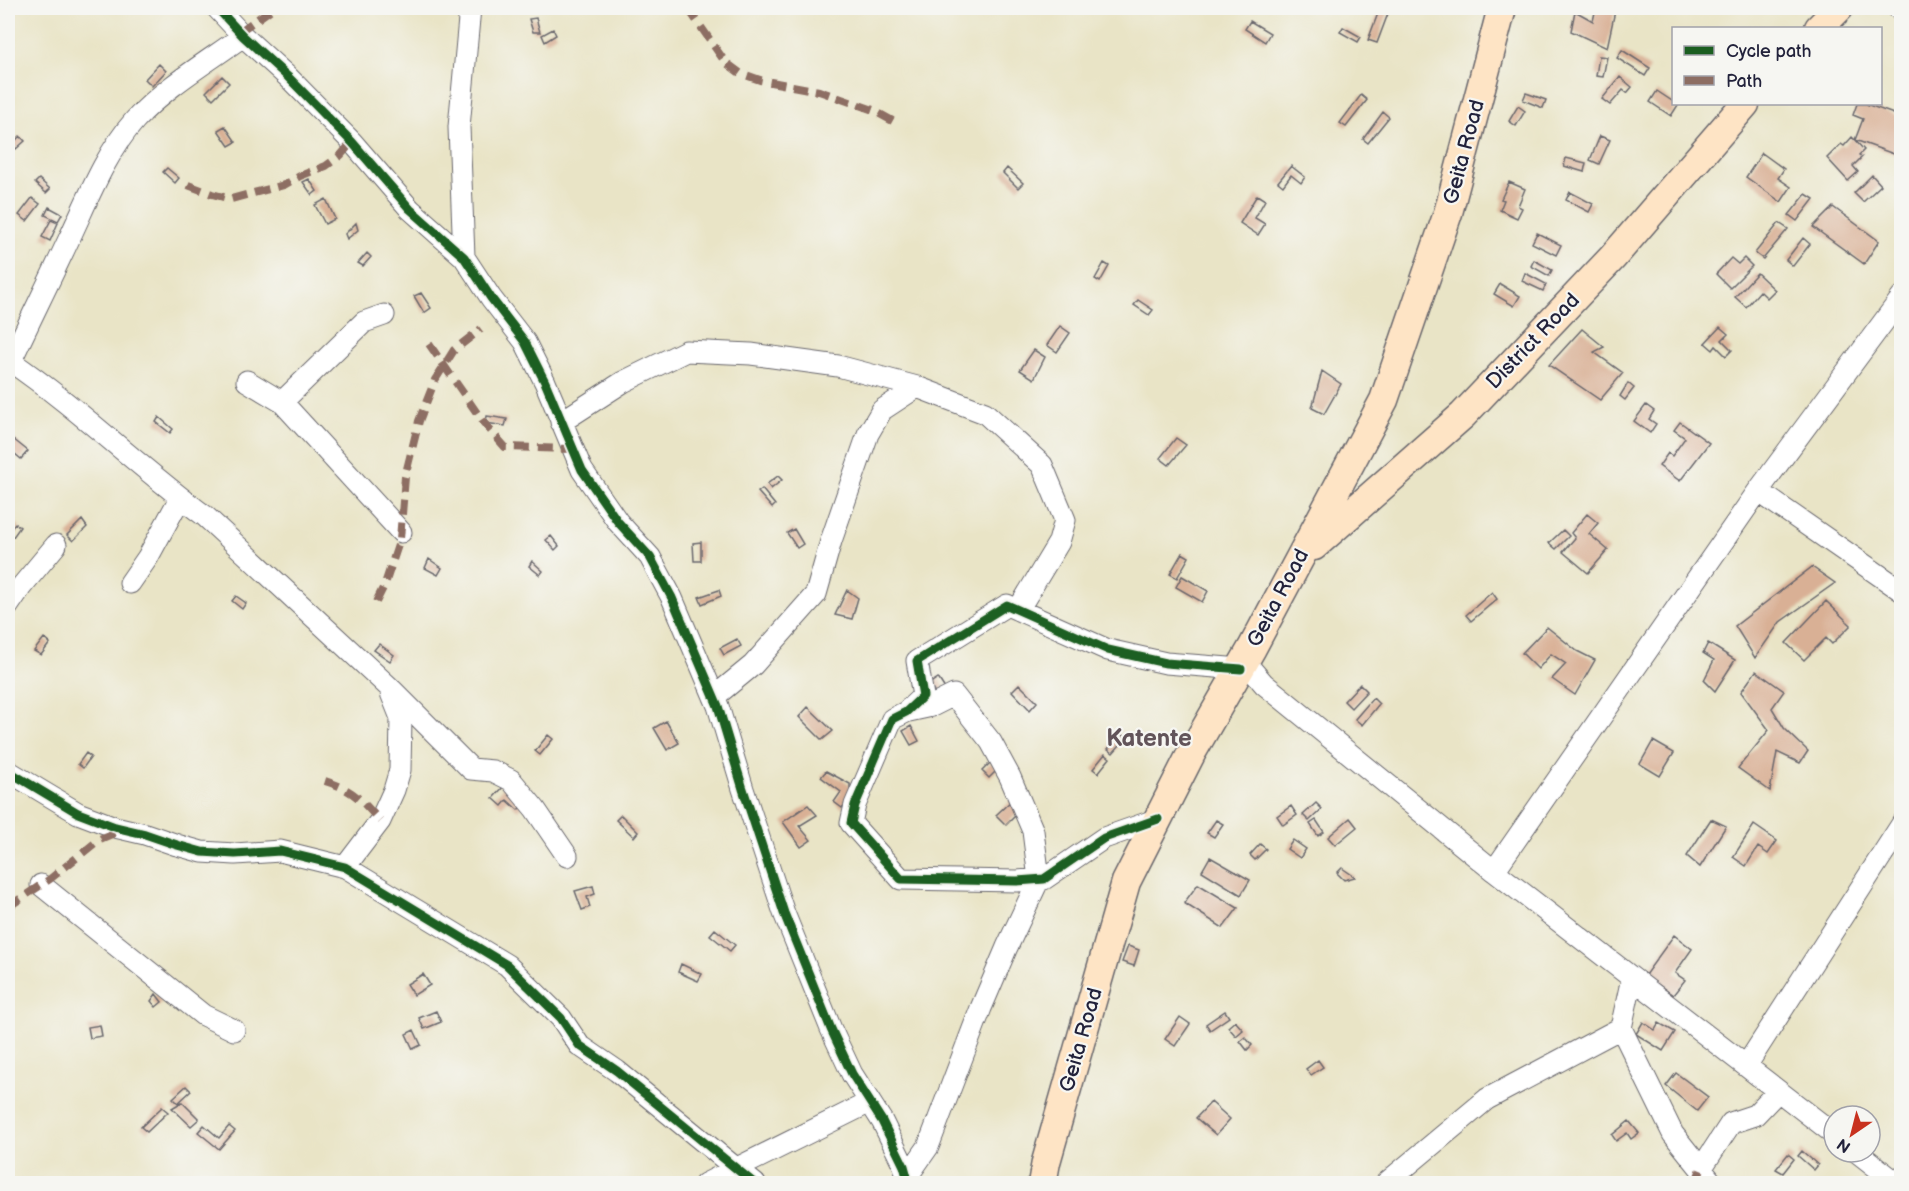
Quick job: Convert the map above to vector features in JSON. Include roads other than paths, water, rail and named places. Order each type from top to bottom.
[{"type":"main road","name":"Geita Road","points":[[1042,1184],[1046,1162],[1126,882],[1192,752],[1243,665],[1384,400],[1448,213],[1502,8]]},
{"type":"main road","points":[[1820,27],[1839,8]]},
{"type":"main road","name":"District Road","points":[[1300,558],[1463,415],[1613,257],[1744,105]]},
{"type":"street","points":[[217,8],[352,142],[410,209],[464,257],[491,298],[525,342],[582,470],[618,522],[650,557],[672,598],[714,697],[784,913],[831,1029],[852,1074],[882,1121],[908,1180]]},
{"type":"street","points":[[464,257],[459,127],[470,8]]},
{"type":"street","points":[[1898,8],[1902,11]]},
{"type":"street","points":[[243,36],[174,84],[134,122],[114,149],[91,190],[9,364],[39,381],[180,498],[205,516],[389,687],[471,769],[493,771],[511,780],[536,809],[567,856]]},
{"type":"street","points":[[1494,871],[1758,490],[1846,369],[1902,297]]},
{"type":"street","points":[[282,402],[364,322],[384,315]]},
{"type":"street","points":[[561,422],[623,382],[686,351],[751,354],[838,366],[917,387],[985,413],[1042,465],[1065,520],[1059,542],[1018,610]]},
{"type":"street","points":[[247,381],[282,402],[401,532]]},
{"type":"street","points":[[714,697],[753,665],[816,594],[831,541],[868,434],[882,410],[917,387]]},
{"type":"street","points":[[1758,490],[1902,591]]},
{"type":"street","points":[[130,583],[148,557],[180,498]]},
{"type":"street","points":[[8,606],[56,545]]},
{"type":"street","points":[[906,712],[923,696],[917,661],[1007,605],[1108,650],[1166,663],[1243,665],[1494,871],[1822,1125]]},
{"type":"street","points":[[345,867],[380,821],[400,770],[401,718],[389,687]]},
{"type":"street","points":[[908,1180],[928,1148],[981,1008],[1039,879],[1033,831],[1010,777],[991,742],[954,695],[932,706],[906,712],[892,719],[855,805],[850,823],[901,879],[1017,881],[1039,879],[1044,879],[1104,838],[1158,819]]},
{"type":"street","points":[[8,771],[78,813],[115,827],[177,845],[202,852],[235,854],[280,851],[345,867],[507,965],[561,1018],[579,1046],[617,1071],[755,1184]]},
{"type":"street","points":[[1746,1066],[1902,824]]},
{"type":"street","points":[[41,885],[203,1015],[234,1030]]},
{"type":"street","points":[[1632,978],[1621,1028],[1673,1134],[1707,1176],[1731,1123],[1755,1115],[1778,1091]]},
{"type":"street","points":[[1385,1184],[1487,1099],[1621,1028]]},
{"type":"street","points":[[705,1184],[870,1102]]},
{"type":"street","points":[[1872,1164],[1898,1184]]},
{"type":"district","name":"Katente","points":[[1149,738]]}]
